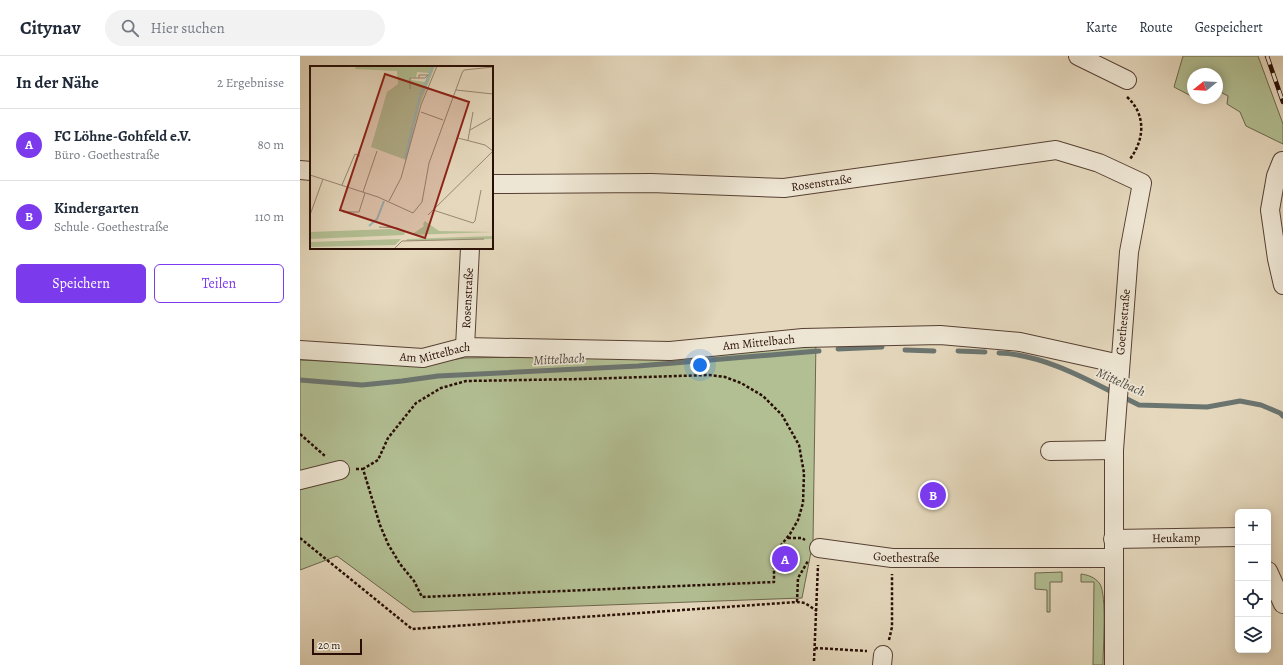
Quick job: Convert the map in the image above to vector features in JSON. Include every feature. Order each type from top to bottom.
[{"type":"street","points":[[1082,57],[1126,80]]},
{"type":"street","name":"Rosenstraße","points":[[493,184],[651,183],[784,188],[1056,150],[1099,163],[1142,183]]},
{"type":"street","points":[[1282,161],[1276,176],[1270,210],[1277,259],[1283,285]]},
{"type":"street","points":[[300,170],[310,171]]},
{"type":"street","name":"Goethestraße","points":[[1114,665],[1114,450],[1129,252],[1142,183]]},
{"type":"street","name":"Rosenstraße","points":[[465,347],[470,249]]},
{"type":"street","name":"Am Mittelbach","points":[[300,350],[423,358],[465,347],[670,351],[803,338],[940,335],[1020,342],[1120,364]]},
{"type":"street","points":[[1050,451],[1114,450]]},
{"type":"street","points":[[300,480],[340,470]]},
{"type":"street","name":"Heukamp","points":[[1113,539],[1235,537]]},
{"type":"street","name":"Goethestraße","points":[[819,548],[892,558],[1114,558]]},
{"type":"street","points":[[1271,578],[1283,604]]},
{"type":"path","points":[[1110,168],[1113,160],[1119,163],[1129,160],[1135,152],[1141,134],[1139,111],[1133,102],[1123,93],[1126,80]]},
{"type":"path","points":[[300,434],[340,470],[363,469],[378,460],[388,438],[416,403],[441,388],[466,381],[708,375],[741,383],[763,396],[782,415],[799,446],[804,473],[803,503],[798,520],[790,534],[774,554],[774,582],[422,597],[414,580],[400,564],[388,544],[380,525],[363,469]]},
{"type":"path","points":[[300,538],[412,629],[797,602],[805,603],[817,611]]},
{"type":"path","points":[[797,602],[798,578],[806,563],[819,548]]},
{"type":"path","points":[[814,660],[819,548]]},
{"type":"path","points":[[883,660],[892,628],[892,558]]},
{"type":"path","points":[[815,648],[877,651],[883,660]]},
{"type":"green space","points":[[1183,56],[1258,56],[1283,124],[1283,144],[1246,126],[1240,112],[1227,104],[1228,96],[1223,93],[1223,68],[1187,68],[1187,94],[1174,87]]},
{"type":"green space","points":[[816,339],[813,542],[802,598],[413,612],[337,556],[300,570],[300,360],[423,365],[463,358],[669,355]]},
{"type":"green space","points":[[1062,572],[1062,582],[1050,582],[1050,612],[1047,612],[1047,590],[1035,589],[1035,573]]},
{"type":"green space","points":[[1081,574],[1094,578],[1100,584],[1102,590],[1104,610],[1103,665],[1093,665],[1094,582],[1081,582]]},
{"type":"waterway","name":"Mittelbach","points":[[838,349],[882,347]]},
{"type":"waterway","name":"Mittelbach","points":[[905,350],[934,351]]},
{"type":"waterway","name":"Mittelbach","points":[[300,380],[362,385],[438,376],[638,366],[819,351]]},
{"type":"waterway","name":"Mittelbach","points":[[958,351],[985,352]]},
{"type":"waterway","name":"Mittelbach","points":[[999,353],[1014,354],[1043,361],[1087,379],[1114,393]]},
{"type":"waterway","name":"Mittelbach","points":[[1121,396],[1139,405],[1207,407],[1240,401],[1261,405],[1280,413],[1283,416]]},
{"type":"railway","points":[[1267,56],[1283,102]]},
{"type":"place","name":"Kindergarten","points":[[933,495]]},
{"type":"place","name":"FC Löhne-Gohfeld e.V.","points":[[785,559]]}]
